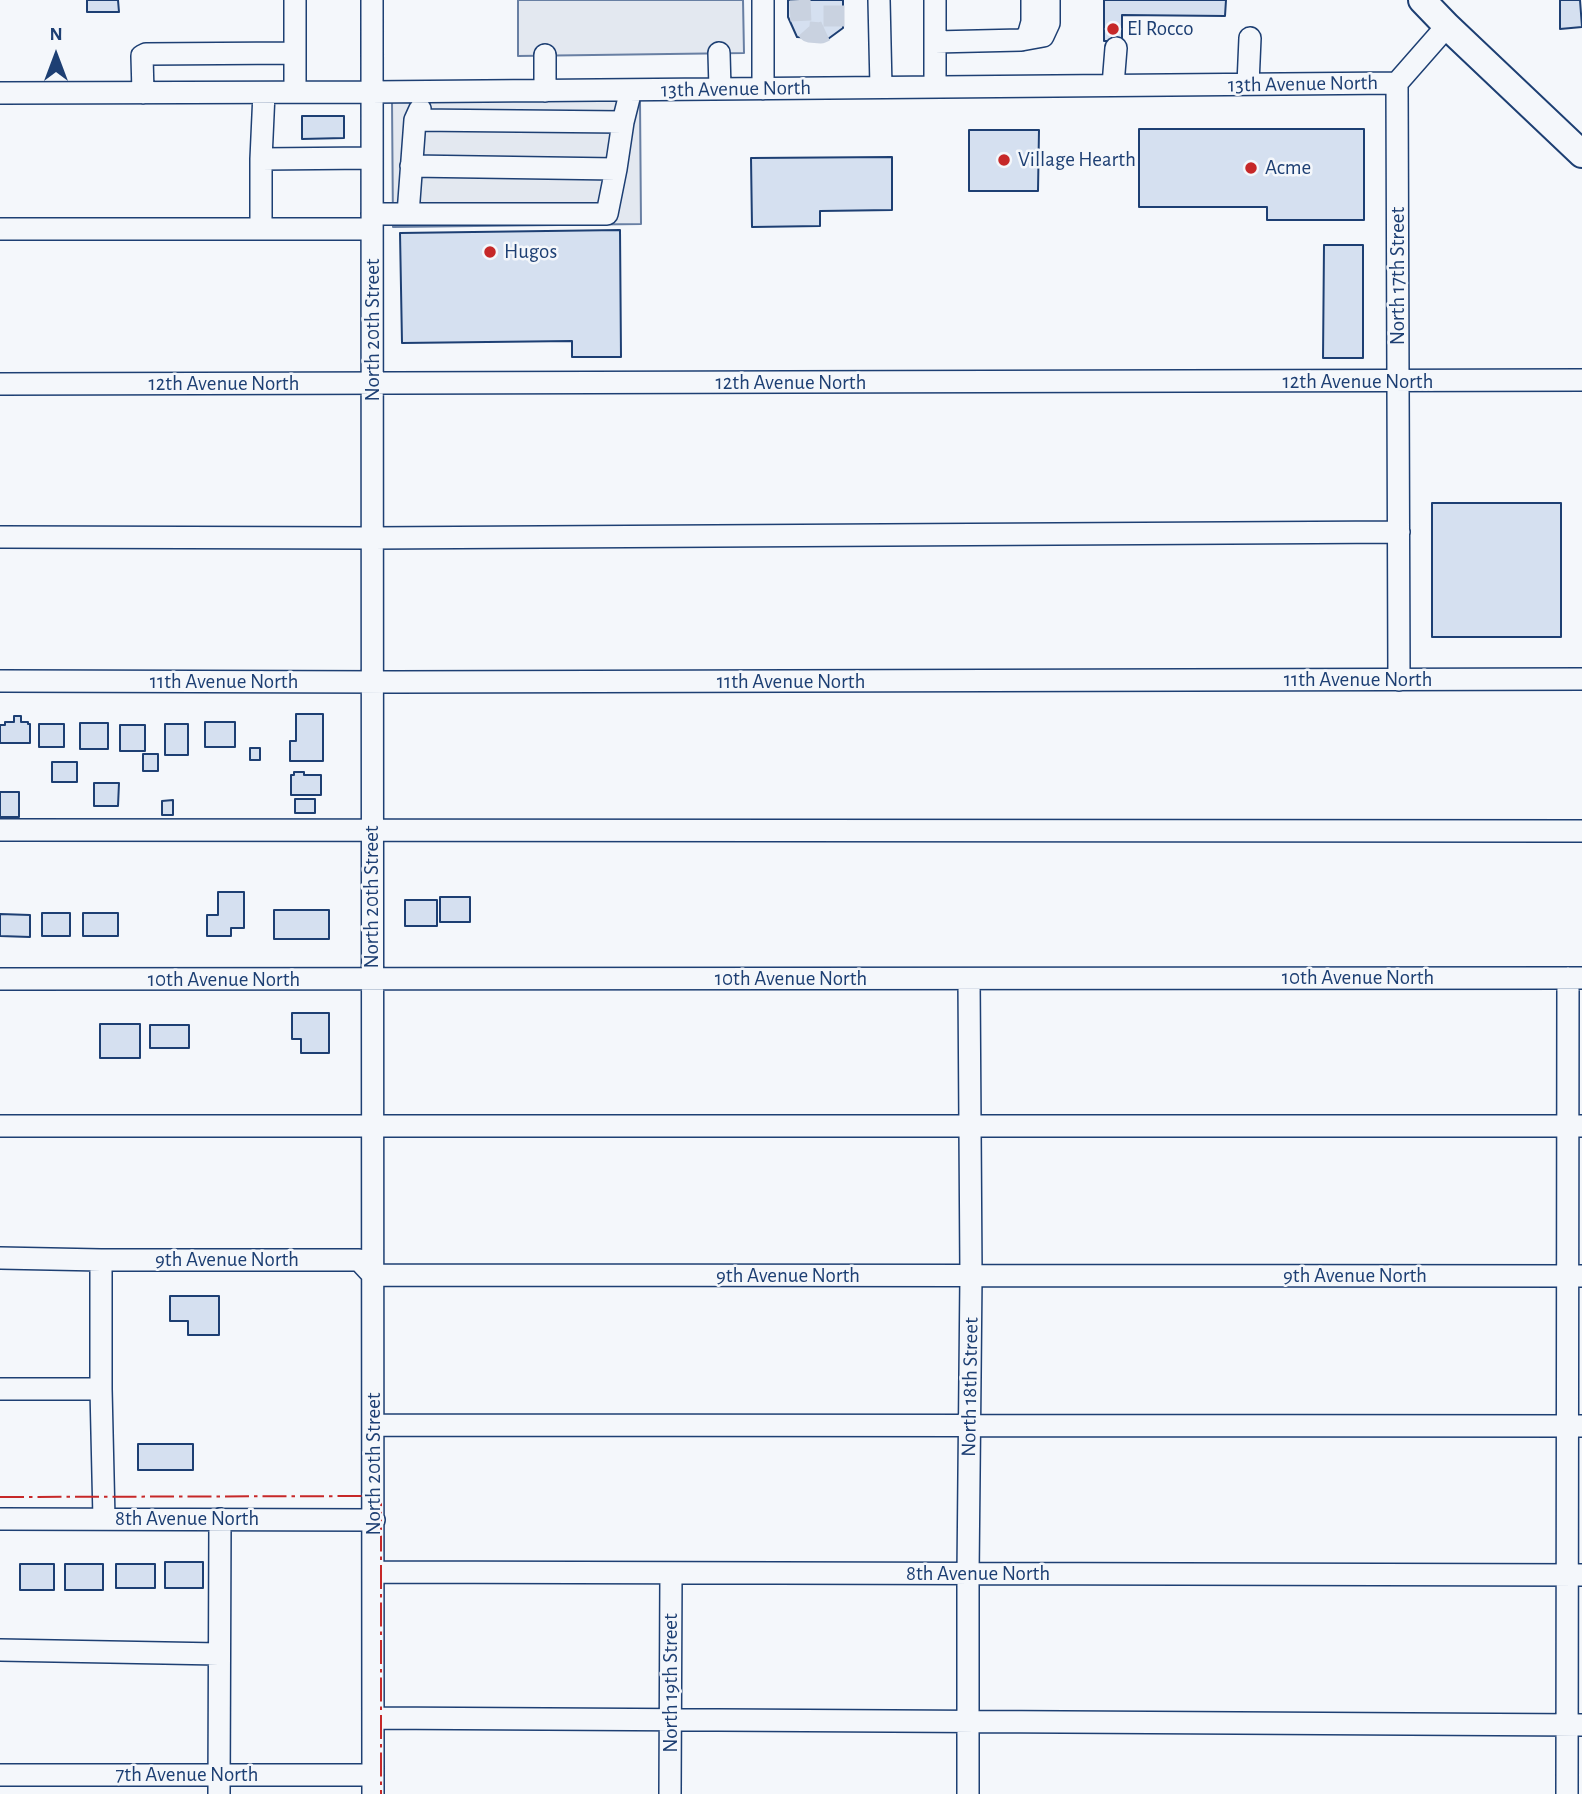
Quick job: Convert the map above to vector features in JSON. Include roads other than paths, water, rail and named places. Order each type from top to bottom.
[{"type":"main road","points":[[1422,0],[1582,154]]},
{"type":"street","points":[[295,0],[295,92]]},
{"type":"street","name":"North 20th Street","points":[[372,0],[373,1785]]},
{"type":"street","points":[[763,0],[763,89]]},
{"type":"street","points":[[878,0],[881,88]]},
{"type":"street","points":[[935,0],[935,87]]},
{"type":"street","points":[[1021,40],[1028,36],[1032,22],[1032,0]]},
{"type":"street","points":[[935,42],[1021,40],[1043,36],[1049,23],[1049,0]]},
{"type":"street","name":"13th Avenue North","points":[[0,93],[1397,83],[1447,26]]},
{"type":"street","points":[[1248,84],[1250,38]]},
{"type":"street","points":[[1113,85],[1115,48]]},
{"type":"street","points":[[143,93],[142,56],[146,54],[294,53]]},
{"type":"street","points":[[719,53],[720,89]]},
{"type":"street","points":[[219,54],[220,93]]},
{"type":"street","points":[[545,55],[545,91]]},
{"type":"street","name":"North 17th Street","points":[[1397,83],[1399,680]]},
{"type":"street","points":[[0,229],[261,229],[372,221],[408,214],[607,214],[631,90]]},
{"type":"street","points":[[408,214],[415,120],[428,91]]},
{"type":"street","points":[[261,229],[264,93]]},
{"type":"street","points":[[415,120],[623,122]]},
{"type":"street","points":[[261,159],[372,158]]},
{"type":"street","points":[[411,166],[616,169]]},
{"type":"street","name":"12th Avenue North","points":[[0,384],[1582,380]]},
{"type":"street","points":[[0,537],[372,538],[1399,532]]},
{"type":"street","name":"11th Avenue North","points":[[0,681],[1582,679]]},
{"type":"street","points":[[0,830],[1582,831]]},
{"type":"street","points":[[1567,1794],[1575,1725],[1575,978]]},
{"type":"street","name":"10th Avenue North","points":[[0,979],[1575,978]]},
{"type":"street","name":"North 18th Street","points":[[968,1794],[971,1276],[969,979]]},
{"type":"street","points":[[0,1126],[1575,1126]]},
{"type":"street","name":"9th Avenue North","points":[[0,1258],[359,1260],[373,1275],[1575,1276]]},
{"type":"street","points":[[101,1260],[104,1519]]},
{"type":"street","points":[[0,1389],[101,1389]]},
{"type":"street","points":[[373,1425],[1575,1426]]},
{"type":"street","name":"8th Avenue North","points":[[0,1519],[374,1520]]},
{"type":"street","points":[[219,1785],[220,1519]]},
{"type":"street","name":"8th Avenue North","points":[[374,1572],[1575,1575]]},
{"type":"street","name":"North 19th Street","points":[[670,1794],[671,1573]]},
{"type":"street","points":[[0,1650],[219,1654]]},
{"type":"street","points":[[373,1718],[1575,1725]]},
{"type":"street","name":"7th Avenue North","points":[[0,1774],[219,1785],[373,1785]]},
{"type":"tunnel","points":[[800,0],[801,23],[809,32],[821,33],[834,27],[834,0]]},
{"type":"place","name":"El Rocco","points":[[1113,29]]},
{"type":"place","name":"Village Hearth","points":[[1004,160]]},
{"type":"place","name":"Acme","points":[[1251,168]]},
{"type":"place","name":"Hugos","points":[[490,252]]}]
